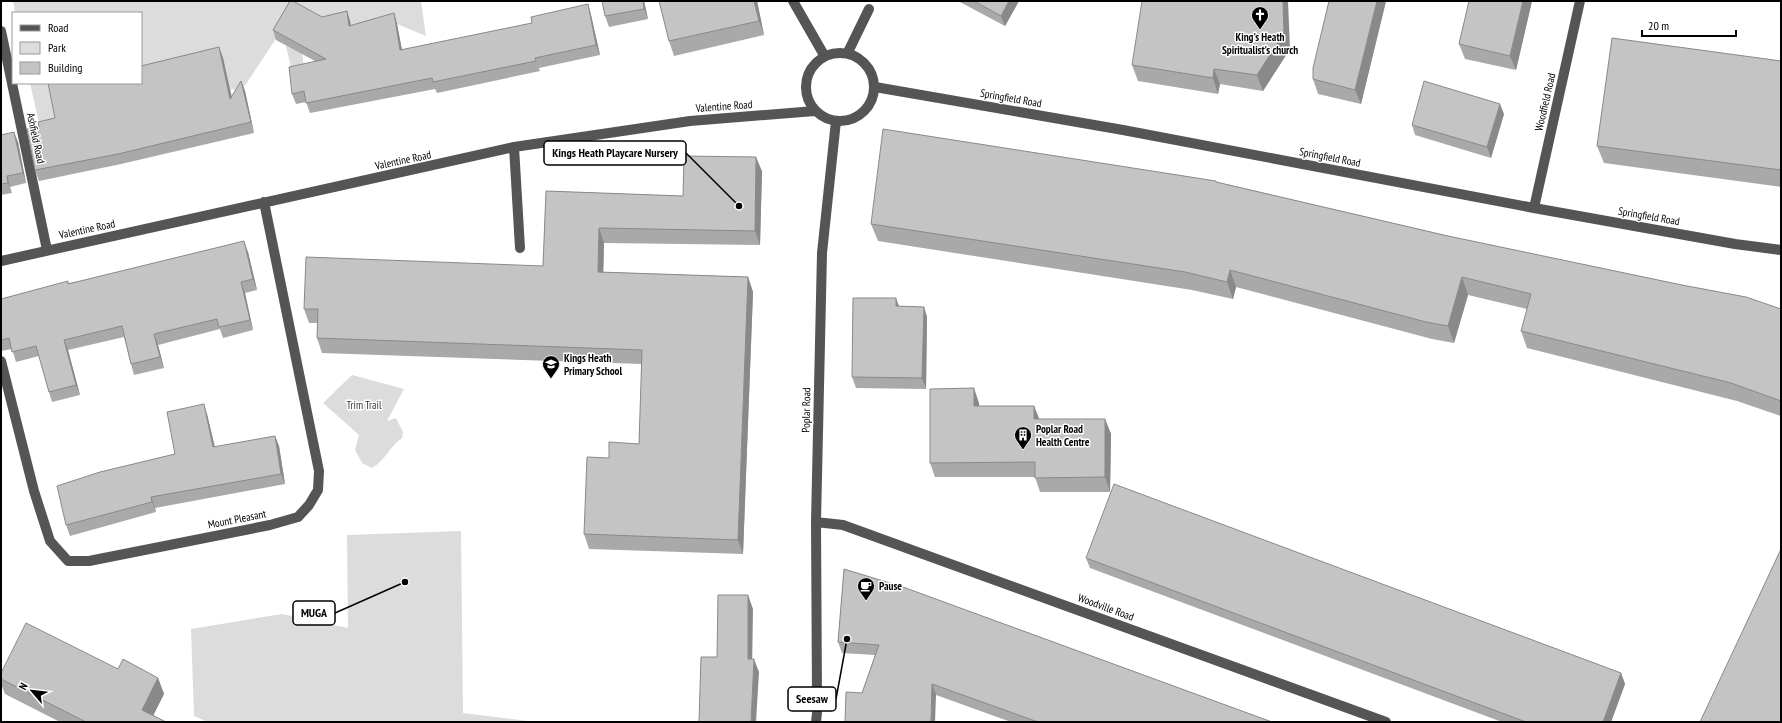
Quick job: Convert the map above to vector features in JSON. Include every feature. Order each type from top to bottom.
[{"type":"street","points":[[793,1],[824,55]]},
{"type":"street","name":"Woodfield Road","points":[[1534,208],[1580,1]]},
{"type":"street","points":[[848,52],[869,10]]},
{"type":"street","name":"Ashfield Road","points":[[1,31],[12,83]]},
{"type":"street","points":[[848,52],[862,59],[872,72],[875,87],[872,101],[863,113],[851,120],[836,121],[825,118],[815,111],[807,97],[805,81],[812,66],[824,55],[848,52]]},
{"type":"street","name":"Ashfield Road","points":[[12,84],[47,250]]},
{"type":"street","name":"Springfield Road","points":[[875,87],[1123,130],[1534,208],[1736,244],[1781,250]]},
{"type":"street","name":"Valentine Road","points":[[1,261],[514,147],[690,121],[815,111]]},
{"type":"street","name":"Poplar Road","points":[[817,699],[816,522],[822,254],[836,121]]},
{"type":"street","points":[[514,147],[520,248]]},
{"type":"street","name":"Mount Pleasant","points":[[1,361],[34,491],[50,541],[68,561],[88,561],[270,525],[298,517],[309,505],[318,490],[319,471],[264,202]]},
{"type":"street","name":"Woodville Road","points":[[816,522],[843,525],[1386,722]]},
{"type":"green space","points":[[13,1],[421,1],[426,36],[397,24],[302,50],[304,69],[292,72],[286,46],[295,10],[244,87],[230,90],[142,78],[142,12],[15,12]]},
{"type":"green space","points":[[30,84],[49,84],[59,129],[41,132]]},
{"type":"green space","name":"Trim Trail","points":[[352,375],[404,389],[387,421],[396,418],[403,432],[402,438],[377,465],[372,468],[362,463],[355,450],[359,435],[323,403]]},
{"type":"green space","points":[[461,531],[463,713],[536,722],[208,722],[194,716],[191,629],[282,614],[348,628],[347,535]]},
{"type":"building","points":[[290,1],[293,1],[322,17],[347,11],[349,26],[394,13],[400,50],[532,23],[531,17],[588,4],[596,45],[535,58],[536,61],[433,82],[432,78],[306,103],[304,91],[292,94],[289,67],[326,59],[273,30]]},
{"type":"building","points":[[602,1],[643,1],[644,9],[605,16]]},
{"type":"building","points":[[659,1],[754,1],[759,21],[669,41]]},
{"type":"building","points":[[974,1],[1009,1],[1001,16]]},
{"type":"building","points":[[1142,1],[1283,1],[1284,33],[1257,75],[1214,69],[1213,78],[1132,65]]},
{"type":"building","points":[[1329,1],[1377,1],[1355,90],[1313,79],[1313,68]]},
{"type":"building","points":[[1469,1],[1523,1],[1510,56],[1459,44]]},
{"type":"building","points":[[1612,38],[1781,61],[1781,170],[1597,146]]},
{"type":"building","points":[[219,47],[230,99],[241,81],[251,122],[118,154],[35,170],[27,129],[39,127],[38,122],[55,118],[48,84],[142,84],[142,66]]},
{"type":"building","points":[[1424,81],[1500,104],[1487,147],[1412,125]]},
{"type":"building","points":[[883,129],[1216,181],[1448,236],[1746,297],[1781,309],[1781,401],[1731,383],[1521,331],[1531,294],[1462,277],[1448,326],[1426,322],[1230,270],[1227,282],[1185,272],[871,224]]},
{"type":"building","points":[[14,132],[23,173],[7,176],[8,183],[1,184],[1,135]]},
{"type":"building","points":[[684,156],[756,157],[755,231],[599,228],[598,272],[748,277],[738,540],[584,534],[587,457],[609,458],[609,442],[639,444],[642,350],[317,338],[318,309],[304,309],[306,257],[543,266],[546,191],[683,196]]},
{"type":"building","points":[[244,241],[253,279],[241,282],[250,320],[219,327],[217,319],[154,334],[160,357],[131,364],[122,326],[64,340],[76,385],[49,392],[36,346],[12,352],[9,338],[1,340],[1,299],[68,281],[68,284]]},
{"type":"building","points":[[853,298],[896,298],[896,306],[924,307],[922,378],[852,377]]},
{"type":"building","name":"Poplar Road Health Centre","points":[[974,388],[974,406],[1034,406],[1034,419],[1105,419],[1105,477],[1035,478],[1035,462],[930,463],[930,389]]},
{"type":"building","points":[[204,404],[213,447],[275,436],[281,474],[151,497],[152,502],[66,525],[57,486],[100,472],[175,454],[167,412]]},
{"type":"building","points":[[1114,484],[1621,673],[1603,722],[1526,722],[1086,558]]},
{"type":"building","points":[[1781,549],[1781,722],[1700,722]]},
{"type":"building","points":[[844,569],[903,587],[1272,722],[1038,722],[932,684],[931,722],[845,722],[846,692],[862,693],[879,645],[838,642]]},
{"type":"building","points":[[718,595],[748,595],[748,659],[754,659],[751,722],[699,722],[701,657],[717,657]]},
{"type":"building","points":[[26,623],[118,669],[123,659],[158,678],[142,710],[166,722],[86,722],[1,679],[1,673]]},
{"type":"place","name":"King's Heath Spiritualist's church","points":[[1260,30]]},
{"type":"place","name":"Kings Heath Playcare Nursery","points":[[739,206]]},
{"type":"place","name":"Kings Heath Primary School","points":[[551,379]]},
{"type":"place","name":"Poplar Road Health Centre","points":[[1023,450]]},
{"type":"place","name":"MUGA","points":[[405,582]]},
{"type":"place","name":"Pause","points":[[866,601]]},
{"type":"place","name":"Seesaw","points":[[847,639]]}]
